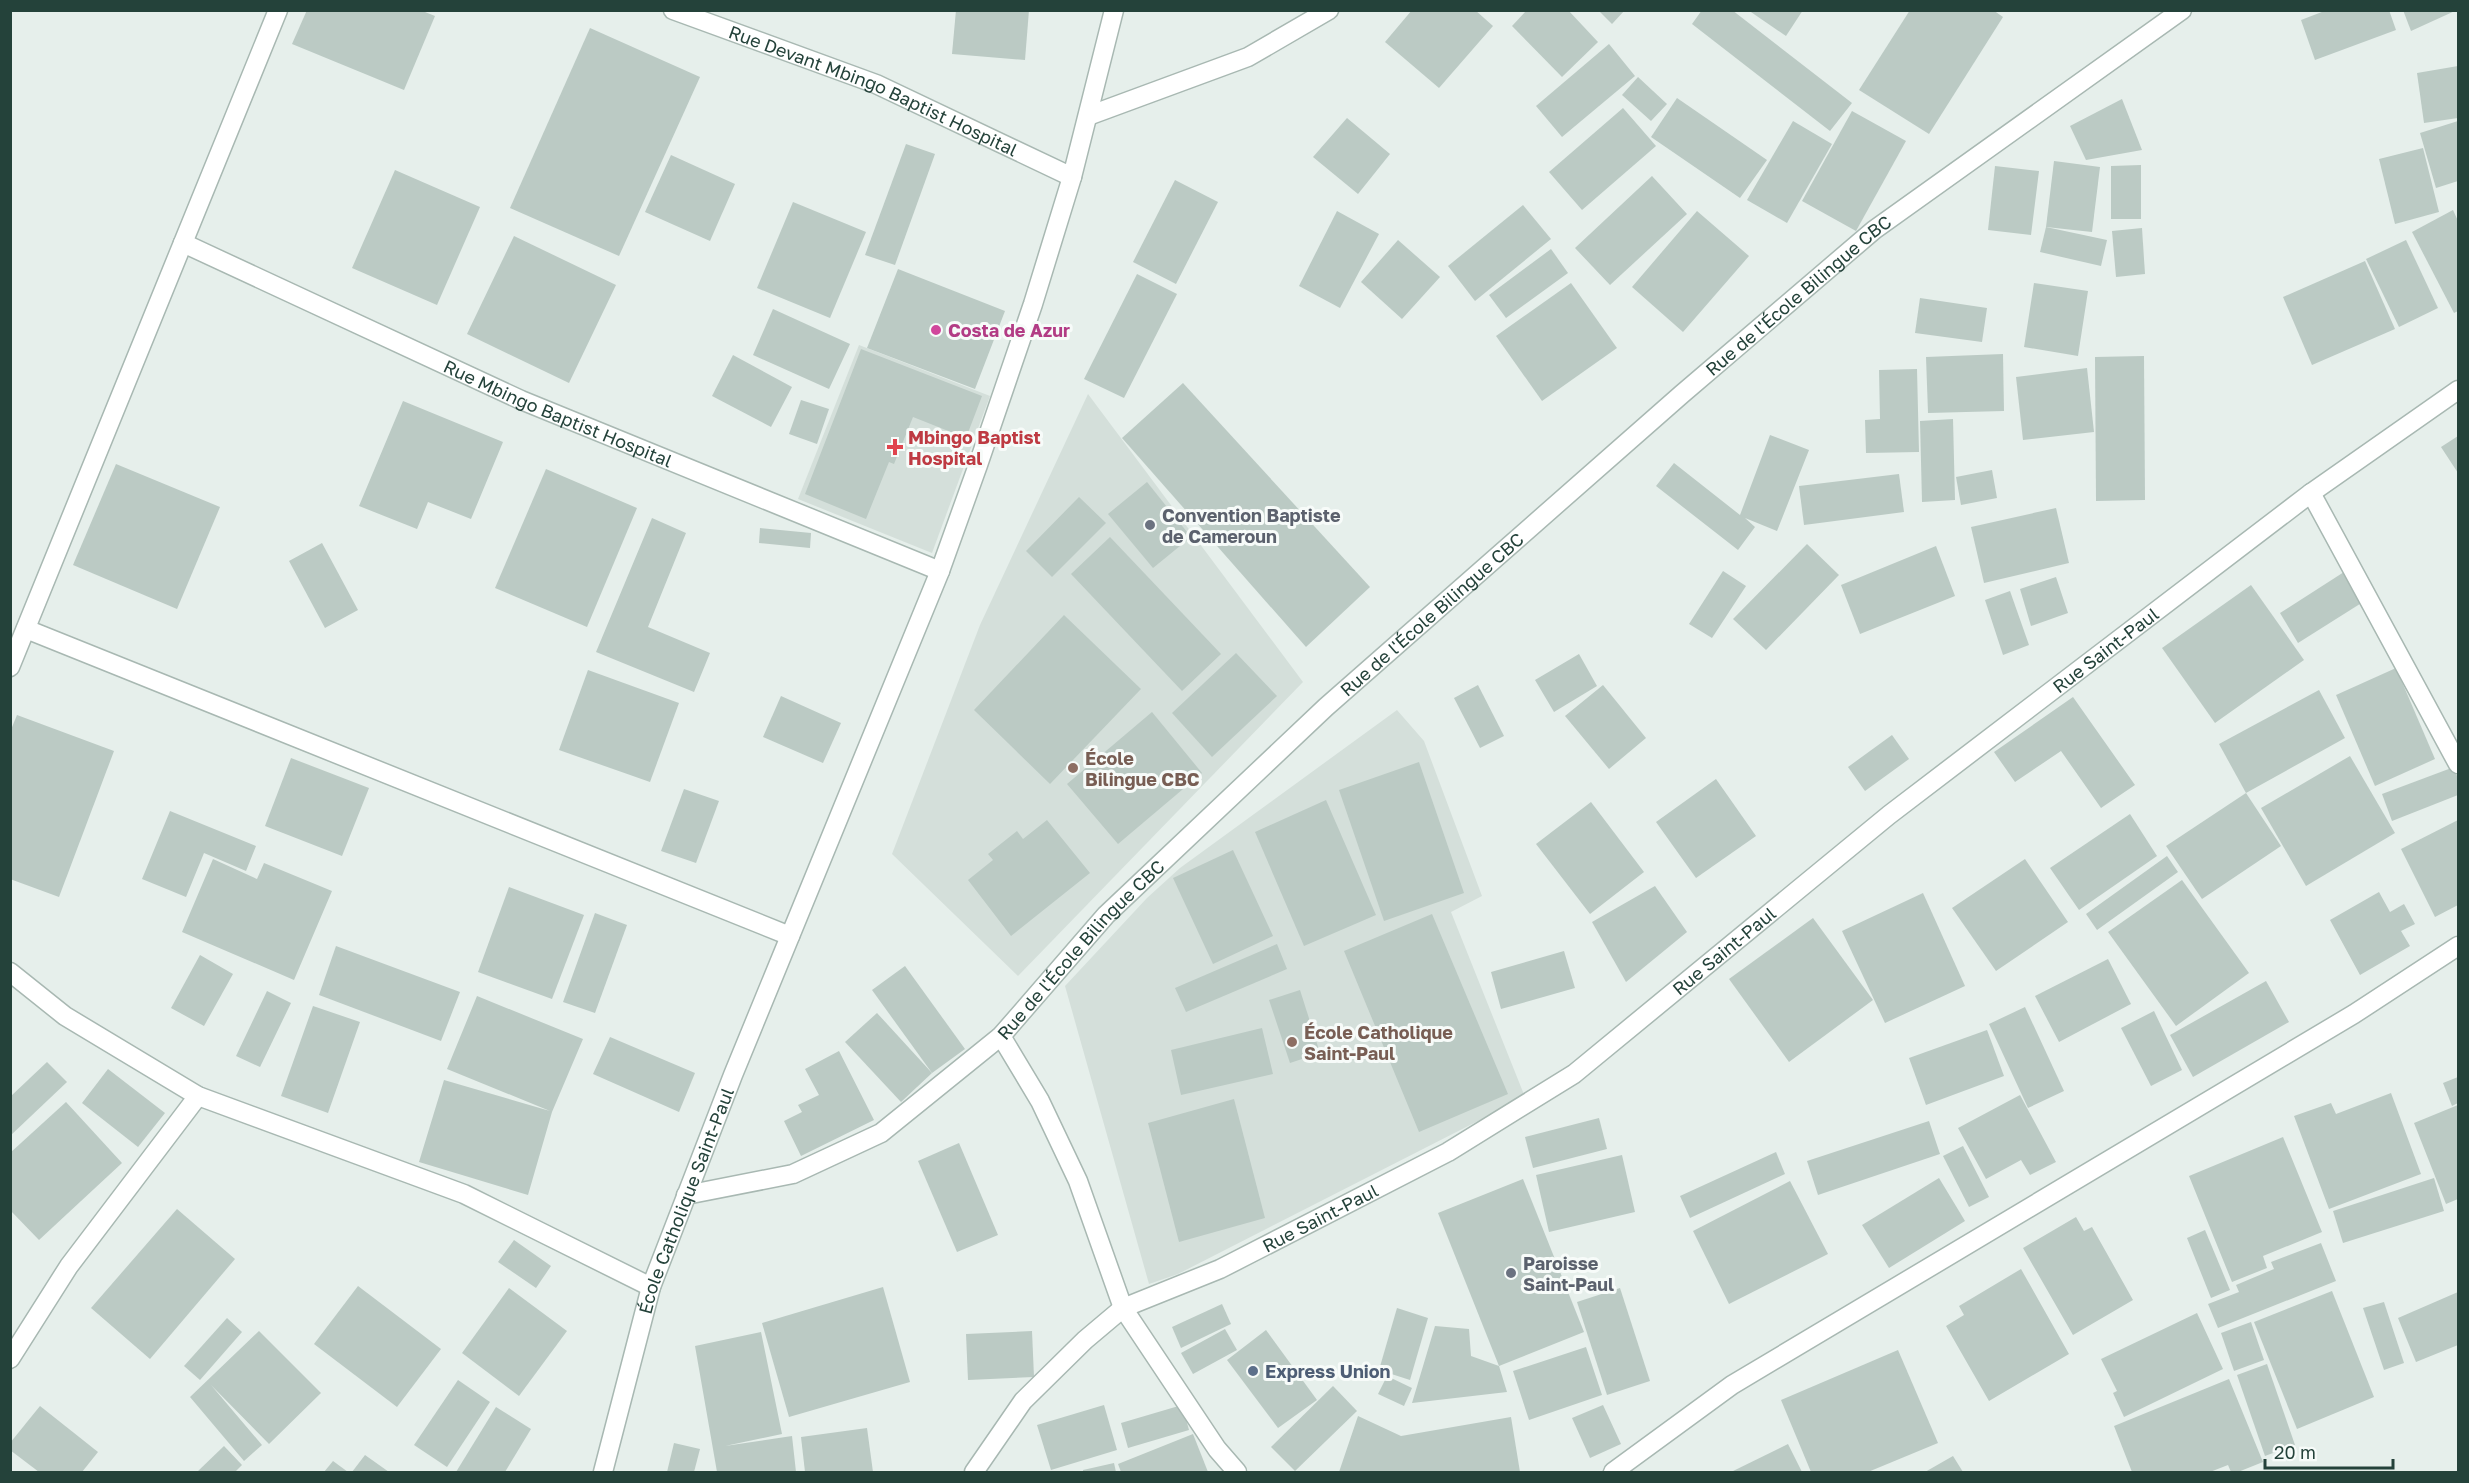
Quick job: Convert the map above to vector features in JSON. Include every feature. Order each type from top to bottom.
[{"type":"street","points":[[10,667],[278,10]]},
{"type":"street","name":"Rue Devant Mbingo Baptist Hospital","points":[[673,10],[876,84],[1072,177]]},
{"type":"street","name":"École Catholique Saint-Paul","points":[[603,1473],[651,1287],[790,936],[940,571],[1026,325],[1072,177],[1114,10]]},
{"type":"street","points":[[1088,116],[1248,57],[1329,10]]},
{"type":"street","name":"Rue de l'École Bilingue CBC","points":[[686,1195],[793,1174],[881,1133],[1000,1036],[1106,915],[1326,707],[1673,401],[1874,230],[2182,10]]},
{"type":"street","name":"Rue Mbingo Baptist Hospital","points":[[183,243],[521,400],[940,571]]},
{"type":"street","name":"Rue Saint-Paul","points":[[974,1473],[1023,1401],[1123,1308],[1220,1269],[1448,1152],[1574,1074],[1889,815],[2311,493],[2458,390]]},
{"type":"street","points":[[2311,493],[2458,765]]},
{"type":"street","points":[[26,628],[790,936]]},
{"type":"street","points":[[1613,1473],[1732,1385],[2354,1014],[2458,946]]},
{"type":"street","points":[[10,972],[65,1016],[198,1096],[464,1194],[651,1287]]},
{"type":"street","points":[[1000,1036],[1040,1101],[1078,1181],[1123,1308],[1217,1449],[1237,1473]]},
{"type":"street","points":[[10,1359],[69,1266],[198,1096]]},
{"type":"shaded area","name":"Mbingo Baptist Hospital","points":[[859,345],[990,396],[932,553],[798,499]]},
{"type":"shaded area","name":"École Bilingue CBC","points":[[1088,394],[1303,682],[1018,976],[892,854],[980,625]]},
{"type":"shaded area","name":"École Catholique Saint-Paul","points":[[1397,710],[1424,741],[1482,896],[1451,912],[1525,1097],[1178,1274],[1149,1284],[1065,986],[1147,898],[1180,868]]},
{"type":"building","points":[[307,10],[420,10],[435,16],[404,90],[292,44]]},
{"type":"building","points":[[956,10],[1029,10],[1025,60],[952,54]]},
{"type":"building","points":[[1412,10],[1475,10],[1493,26],[1439,88],[1385,42]]},
{"type":"building","points":[[1527,10],[1568,10],[1598,42],[1562,77],[1512,26]]},
{"type":"building","points":[[1598,10],[1625,10],[1612,24]]},
{"type":"building","points":[[1702,10],[1732,10],[1852,103],[1830,131],[1692,24]]},
{"type":"building","points":[[1748,10],[1803,10],[1786,36]]},
{"type":"building","points":[[1910,10],[1993,10],[2003,17],[1929,134],[1859,90]]},
{"type":"building","points":[[2327,10],[2389,10],[2396,30],[2315,60],[2301,20]]},
{"type":"building","points":[[2403,10],[2457,10],[2411,31]]},
{"type":"building","points":[[590,28],[700,77],[619,256],[510,208]]},
{"type":"building","points":[[1609,44],[1635,76],[1562,137],[1536,106]]},
{"type":"building","points":[[2458,66],[2458,118],[2424,123],[2417,73]]},
{"type":"building","points":[[1638,77],[1667,104],[1651,121],[1622,95]]},
{"type":"building","points":[[1677,98],[1767,160],[1740,198],[1651,137]]},
{"type":"building","points":[[2122,99],[2142,150],[2086,160],[2070,126]]},
{"type":"building","points":[[1623,108],[1656,146],[1582,210],[1549,172]]},
{"type":"building","points":[[1852,111],[1906,141],[1856,231],[1802,201]]},
{"type":"building","points":[[1347,118],[1390,154],[1358,194],[1313,157]]},
{"type":"building","points":[[1793,121],[1832,144],[1787,223],[1747,200]]},
{"type":"building","points":[[2458,121],[2458,181],[2436,188],[2420,133]]},
{"type":"building","points":[[906,144],[935,154],[895,265],[865,255]]},
{"type":"building","points":[[2423,148],[2439,212],[2395,224],[2379,159]]},
{"type":"building","points":[[671,155],[735,184],[710,241],[645,212]]},
{"type":"building","points":[[2054,161],[2100,167],[2092,232],[2046,227]]},
{"type":"building","points":[[2141,165],[2141,219],[2111,219],[2111,166]]},
{"type":"building","points":[[1995,166],[2039,171],[2031,235],[1988,230]]},
{"type":"building","points":[[395,170],[480,207],[437,305],[352,268]]},
{"type":"building","points":[[1652,176],[1687,214],[1610,285],[1575,248]]},
{"type":"building","points":[[1175,180],[1218,202],[1176,284],[1133,262]]},
{"type":"building","points":[[793,202],[866,232],[830,318],[757,288]]},
{"type":"building","points":[[1523,205],[1551,239],[1475,301],[1448,266]]},
{"type":"building","points":[[2453,210],[2458,221],[2458,311],[2454,313],[2412,232]]},
{"type":"building","points":[[1337,211],[1379,234],[1340,308],[1299,286]]},
{"type":"building","points":[[1697,211],[1749,256],[1683,332],[1632,287]]},
{"type":"building","points":[[2046,227],[2107,240],[2101,266],[2040,252]]},
{"type":"building","points":[[2142,228],[2145,274],[2116,277],[2112,231]]},
{"type":"building","points":[[514,236],[616,285],[569,383],[467,334]]},
{"type":"building","points":[[1398,240],[1440,277],[1402,319],[1361,282]]},
{"type":"building","points":[[2406,240],[2438,308],[2399,327],[2366,259]]},
{"type":"building","points":[[1551,249],[1568,273],[1506,318],[1489,295]]},
{"type":"building","points":[[2365,261],[2395,329],[2312,365],[2283,297]]},
{"type":"building","name":"Costa de Azur","points":[[898,269],[1005,311],[975,389],[867,348]]},
{"type":"building","points":[[1137,274],[1177,294],[1124,398],[1084,379]]},
{"type":"building","points":[[1571,283],[1617,348],[1542,401],[1496,336]]},
{"type":"building","points":[[2034,283],[2088,291],[2078,356],[2024,347]]},
{"type":"building","points":[[1920,298],[1987,308],[1982,342],[1915,333]]},
{"type":"building","points":[[773,309],[850,344],[829,389],[753,355]]},
{"type":"building","points":[[861,349],[982,396],[966,438],[913,417],[894,464],[889,462],[866,519],[805,494]]},
{"type":"building","points":[[2003,354],[2004,411],[1928,413],[1926,357]]},
{"type":"building","points":[[733,355],[792,387],[771,427],[712,396]]},
{"type":"building","points":[[2144,356],[2145,500],[2096,501],[2095,357]]},
{"type":"building","points":[[2087,368],[2094,432],[2023,440],[2016,377]]},
{"type":"building","points":[[1917,369],[1919,452],[1866,453],[1865,420],[1880,419],[1879,370]]},
{"type":"building","points":[[1183,383],[1370,587],[1306,647],[1122,438]]},
{"type":"building","points":[[801,400],[829,409],[817,444],[789,434]]},
{"type":"building","points":[[403,401],[503,442],[471,519],[428,502],[417,529],[359,506]]},
{"type":"building","points":[[1953,419],[1955,500],[1922,502],[1920,421]]},
{"type":"building","points":[[1770,435],[1809,450],[1777,531],[1745,518],[1755,527],[1738,550],[1656,486],[1674,463],[1740,515]]},
{"type":"building","points":[[2458,436],[2458,473],[2441,447]]},
{"type":"building","points":[[116,464],[220,507],[177,609],[73,565]]},
{"type":"building","points":[[546,469],[637,508],[587,627],[495,588]]},
{"type":"building","points":[[1992,470],[1997,498],[1961,505],[1956,477]]},
{"type":"building","points":[[1899,474],[1904,512],[1804,525],[1799,486]]},
{"type":"building","name":"Convention Baptiste de Cameroun","points":[[1147,482],[1191,537],[1153,568],[1108,514]]},
{"type":"building","points":[[1079,497],[1106,523],[1052,577],[1026,551]]},
{"type":"building","points":[[2056,508],[2069,563],[1984,583],[1971,527]]},
{"type":"building","points":[[652,518],[686,533],[648,627],[710,653],[694,692],[596,652]]},
{"type":"building","points":[[760,528],[811,533],[810,548],[759,543]]},
{"type":"building","points":[[1110,537],[1221,654],[1182,691],[1071,574]]},
{"type":"building","points":[[322,543],[358,610],[325,628],[289,561]]},
{"type":"building","points":[[1807,544],[1839,575],[1766,650],[1733,619]]},
{"type":"building","points":[[1936,546],[1955,596],[1860,634],[1841,585]]},
{"type":"building","points":[[1723,571],[1746,586],[1712,638],[1689,624]]},
{"type":"building","points":[[2344,572],[2363,602],[2298,643],[2280,613]]},
{"type":"building","points":[[2056,577],[2068,613],[2031,626],[2020,589]]},
{"type":"building","points":[[2251,585],[2304,660],[2215,723],[2162,648]]},
{"type":"building","points":[[2010,591],[2029,645],[2003,655],[1985,600]]},
{"type":"building","points":[[1064,615],[1141,689],[1050,784],[974,710]]},
{"type":"building","points":[[1236,653],[1277,696],[1212,757],[1172,713]]},
{"type":"building","points":[[1579,654],[1597,686],[1554,712],[1535,680]]},
{"type":"building","points":[[2396,668],[2435,759],[2375,786],[2336,695]]},
{"type":"building","points":[[588,670],[679,703],[650,782],[559,750]]},
{"type":"building","points":[[1478,685],[1504,736],[1480,748],[1454,698]]},
{"type":"building","points":[[1603,685],[1646,738],[1609,769],[1565,716]]},
{"type":"building","points":[[2319,690],[2345,738],[2246,793],[2219,744]]},
{"type":"building","points":[[781,696],[841,723],[823,763],[763,737]]},
{"type":"building","points":[[2073,697],[2135,785],[2101,808],[2061,751],[2015,782],[1994,752]]},
{"type":"building","points":[[1152,712],[1202,773],[1118,844],[1067,784]]},
{"type":"building","points":[[17,715],[114,751],[59,897],[10,879],[10,732]]},
{"type":"building","points":[[1892,735],[1909,759],[1865,791],[1848,767]]},
{"type":"building","points":[[2350,756],[2395,833],[2306,886],[2261,808]]},
{"type":"building","points":[[291,758],[369,788],[342,856],[265,826]]},
{"type":"building","points":[[1419,762],[1464,893],[1384,921],[1339,790]]},
{"type":"building","points":[[2454,767],[2458,779],[2458,795],[2392,821],[2382,794]]},
{"type":"building","points":[[1716,779],[1756,836],[1696,878],[1656,822]]},
{"type":"building","points":[[684,789],[719,801],[696,863],[661,851]]},
{"type":"building","points":[[2246,793],[2281,846],[2202,899],[2166,846]]},
{"type":"building","points":[[1326,800],[1376,915],[1304,946],[1255,832]]},
{"type":"building","points":[[1591,802],[1644,872],[1590,914],[1536,844]]},
{"type":"building","points":[[170,811],[256,846],[246,871],[204,853],[186,897],[142,879]]},
{"type":"building","points":[[2130,814],[2157,856],[2079,910],[2050,868]]},
{"type":"building","points":[[1047,820],[1090,873],[1011,936],[968,880],[993,860],[988,854],[1017,831],[1023,839]]},
{"type":"building","points":[[2458,820],[2458,905],[2435,917],[2401,849]]},
{"type":"building","points":[[1233,850],[1273,936],[1213,964],[1173,878]]},
{"type":"building","points":[[2167,856],[2178,872],[2097,930],[2086,914]]},
{"type":"building","points":[[213,859],[257,879],[264,863],[332,891],[294,980],[182,932]]},
{"type":"building","points":[[2025,859],[2068,922],[1996,971],[1952,908]]},
{"type":"building","points":[[2182,880],[2249,973],[2176,1026],[2108,932]]},
{"type":"building","points":[[1655,886],[1687,932],[1626,982],[1592,922]]},
{"type":"building","points":[[509,887],[584,915],[552,999],[478,972]]},
{"type":"building","points":[[2379,892],[2390,912],[2404,904],[2415,924],[2401,931],[2410,946],[2360,975],[2330,920]]},
{"type":"building","points":[[1923,893],[1965,986],[1885,1023],[1842,931]]},
{"type":"building","points":[[595,913],[627,925],[595,1013],[563,1002]]},
{"type":"building","points":[[1432,914],[1508,1094],[1419,1132],[1344,951]]},
{"type":"building","points":[[1813,918],[1873,1000],[1789,1062],[1729,979]]},
{"type":"building","points":[[1277,944],[1287,969],[1186,1012],[1175,988]]},
{"type":"building","points":[[336,946],[460,992],[441,1041],[319,995]]},
{"type":"building","points":[[1564,951],[1575,988],[1501,1009],[1491,972]]},
{"type":"building","points":[[200,955],[233,974],[204,1026],[171,1008]]},
{"type":"building","points":[[2108,959],[2131,1004],[2059,1042],[2035,996]]},
{"type":"building","points":[[905,966],[965,1049],[932,1073],[872,990]]},
{"type":"building","points":[[2266,981],[2289,1022],[2193,1077],[2170,1035]]},
{"type":"building","points":[[1300,990],[1320,1053],[1290,1063],[1269,1000]]},
{"type":"building","points":[[267,991],[291,1003],[260,1067],[236,1056]]},
{"type":"building","points":[[477,996],[583,1039],[552,1112],[528,1195],[419,1162],[444,1080],[550,1111],[447,1069]]},
{"type":"building","points":[[313,1006],[360,1022],[328,1113],[281,1096]]},
{"type":"building","points":[[2025,1007],[2064,1091],[2028,1108],[1989,1024]]},
{"type":"building","points":[[2154,1011],[2182,1070],[2151,1086],[2121,1028]]},
{"type":"building","points":[[877,1013],[932,1073],[901,1102],[845,1042]]},
{"type":"building","points":[[1262,1028],[1273,1074],[1181,1095],[1171,1050]]},
{"type":"building","points":[[1987,1030],[2004,1076],[1926,1105],[1909,1058]]},
{"type":"building","points":[[610,1037],[695,1073],[679,1112],[593,1074]]},
{"type":"building","points":[[839,1051],[874,1120],[801,1156],[784,1121],[802,1112],[798,1105],[819,1095],[805,1069]]},
{"type":"building","points":[[47,1062],[67,1082],[10,1136],[10,1097]]},
{"type":"building","points":[[108,1069],[165,1113],[138,1147],[82,1103]]},
{"type":"building","points":[[2458,1077],[2458,1103],[2452,1106],[2443,1083]]},
{"type":"building","points":[[2391,1093],[2421,1174],[2329,1209],[2294,1116],[2331,1103],[2336,1114]]},
{"type":"building","points":[[2020,1095],[2056,1162],[2030,1175],[2021,1160],[1986,1179],[1958,1128]]},
{"type":"building","points":[[1234,1099],[1265,1218],[1179,1242],[1148,1123]]},
{"type":"building","points":[[66,1102],[122,1163],[39,1240],[10,1210],[10,1153]]},
{"type":"building","points":[[2458,1105],[2458,1199],[2446,1204],[2414,1123]]},
{"type":"building","points":[[1599,1118],[1607,1149],[1533,1168],[1525,1137]]},
{"type":"building","points":[[1929,1121],[1940,1154],[1818,1195],[1807,1161]]},
{"type":"building","points":[[2283,1137],[2322,1232],[2263,1256],[2267,1268],[2232,1282],[2189,1176]]},
{"type":"building","points":[[959,1143],[998,1235],[957,1252],[918,1161]]},
{"type":"building","points":[[1963,1146],[1989,1197],[1969,1207],[1943,1156]]},
{"type":"building","points":[[1776,1152],[1785,1174],[1690,1218],[1680,1196]]},
{"type":"building","points":[[1622,1155],[1635,1212],[1549,1232],[1536,1175]]},
{"type":"building","points":[[1939,1178],[1965,1221],[1889,1268],[1862,1225]]},
{"type":"building","points":[[2434,1178],[2444,1211],[2343,1243],[2333,1211]]},
{"type":"building","name":"Paroisse Saint-Paul","points":[[1523,1179],[1584,1332],[1499,1366],[1438,1213]]},
{"type":"building","points":[[1790,1181],[1828,1254],[1729,1304],[1693,1231]]},
{"type":"building","points":[[177,1209],[235,1259],[150,1359],[91,1308]]},
{"type":"building","points":[[2076,1217],[2084,1231],[2092,1227],[2133,1300],[2073,1335],[2023,1248]]},
{"type":"building","points":[[2205,1230],[2230,1290],[2211,1298],[2187,1238]]},
{"type":"building","points":[[514,1240],[551,1266],[536,1288],[498,1262]]},
{"type":"building","points":[[2321,1243],[2336,1281],[2218,1328],[2208,1304],[2239,1292],[2236,1285],[2274,1269],[2271,1262]]},
{"type":"building","points":[[2021,1269],[2069,1354],[1989,1401],[1946,1326],[1964,1315],[1959,1306]]},
{"type":"building","points":[[358,1286],[441,1349],[397,1407],[314,1344]]},
{"type":"building","points":[[883,1287],[910,1382],[789,1417],[762,1323]]},
{"type":"building","points":[[509,1288],[567,1331],[519,1396],[462,1353]]},
{"type":"building","points":[[1620,1288],[1650,1381],[1607,1395],[1577,1302]]},
{"type":"building","points":[[2332,1291],[2374,1397],[2297,1429],[2254,1322]]},
{"type":"building","points":[[2458,1292],[2458,1345],[2416,1362],[2398,1318]]},
{"type":"building","points":[[2384,1302],[2404,1363],[2384,1370],[2363,1308]]},
{"type":"building","points":[[1222,1304],[1231,1324],[1181,1348],[1172,1327]]},
{"type":"building","points":[[1397,1308],[1428,1318],[1410,1380],[1379,1370]]},
{"type":"building","points":[[2197,1313],[2223,1369],[2124,1417],[2113,1393],[2117,1391],[2101,1359]]},
{"type":"building","points":[[227,1318],[242,1332],[200,1380],[184,1366]]},
{"type":"building","points":[[2251,1322],[2264,1360],[2234,1371],[2221,1333]]},
{"type":"building","points":[[1435,1326],[1469,1329],[1471,1356],[1499,1366],[1507,1392],[1412,1403]]},
{"type":"building","points":[[1225,1329],[1237,1350],[1193,1374],[1181,1353]]},
{"type":"building","points":[[1266,1330],[1317,1400],[1278,1428],[1227,1360]]},
{"type":"building","points":[[259,1331],[321,1393],[269,1444],[211,1385],[262,1445],[244,1461],[190,1397]]},
{"type":"building","points":[[1032,1331],[1034,1377],[968,1380],[966,1334]]},
{"type":"building","points":[[761,1332],[782,1434],[725,1446],[792,1436],[796,1472],[717,1472],[695,1346]]},
{"type":"building","points":[[1586,1347],[1602,1395],[1529,1420],[1513,1371]]},
{"type":"building","points":[[1898,1350],[1938,1443],[1868,1472],[1811,1472],[1781,1400]]},
{"type":"building","points":[[2267,1364],[2295,1445],[2265,1456],[2237,1375]]},
{"type":"building","points":[[1387,1376],[1412,1388],[1404,1406],[1378,1394]]},
{"type":"building","points":[[2229,1379],[2263,1462],[2238,1472],[2231,1472],[2228,1465],[2210,1472],[2132,1472],[2114,1426]]},
{"type":"building","points":[[458,1380],[490,1402],[447,1467],[414,1445]]},
{"type":"building","points":[[1333,1386],[1357,1411],[1295,1471],[1271,1447]]},
{"type":"building","points":[[1104,1405],[1117,1450],[1051,1470],[1037,1425]]},
{"type":"building","points":[[1182,1405],[1189,1430],[1128,1448],[1121,1423]]},
{"type":"building","points":[[1603,1405],[1621,1444],[1590,1458],[1572,1418]]},
{"type":"building","points":[[40,1406],[98,1452],[82,1472],[39,1472],[10,1450],[10,1443]]},
{"type":"building","points":[[496,1407],[531,1429],[505,1472],[456,1472]]},
{"type":"building","points":[[1358,1416],[1401,1436],[1511,1417],[1520,1472],[1339,1472]]},
{"type":"building","points":[[867,1428],[873,1472],[805,1472],[801,1437]]},
{"type":"building","points":[[1193,1434],[1208,1472],[1121,1472],[1118,1464]]},
{"type":"building","points":[[674,1443],[700,1449],[694,1472],[667,1472]]},
{"type":"building","points":[[1788,1444],[1802,1472],[1731,1472]]},
{"type":"building","points":[[224,1446],[242,1465],[235,1472],[197,1472]]},
{"type":"building","points":[[365,1455],[389,1472],[352,1472]]},
{"type":"building","points":[[1953,1456],[1963,1472],[1925,1472]]},
{"type":"building","points":[[333,1461],[348,1472],[324,1472]]},
{"type":"building","points":[[1114,1463],[1116,1472],[1083,1472],[1083,1470]]},
{"type":"place","name":"Costa de Azur","points":[[936,330]]},
{"type":"place","name":"Mbingo Baptist Hospital","points":[[895,447]]},
{"type":"place","name":"Convention Baptiste de Cameroun","points":[[1150,525]]},
{"type":"place","name":"École Bilingue CBC","points":[[1073,768]]},
{"type":"place","name":"École Catholique Saint-Paul","points":[[1292,1042]]},
{"type":"place","name":"Paroisse Saint-Paul","points":[[1511,1273]]},
{"type":"place","name":"Express Union","points":[[1253,1371]]}]
